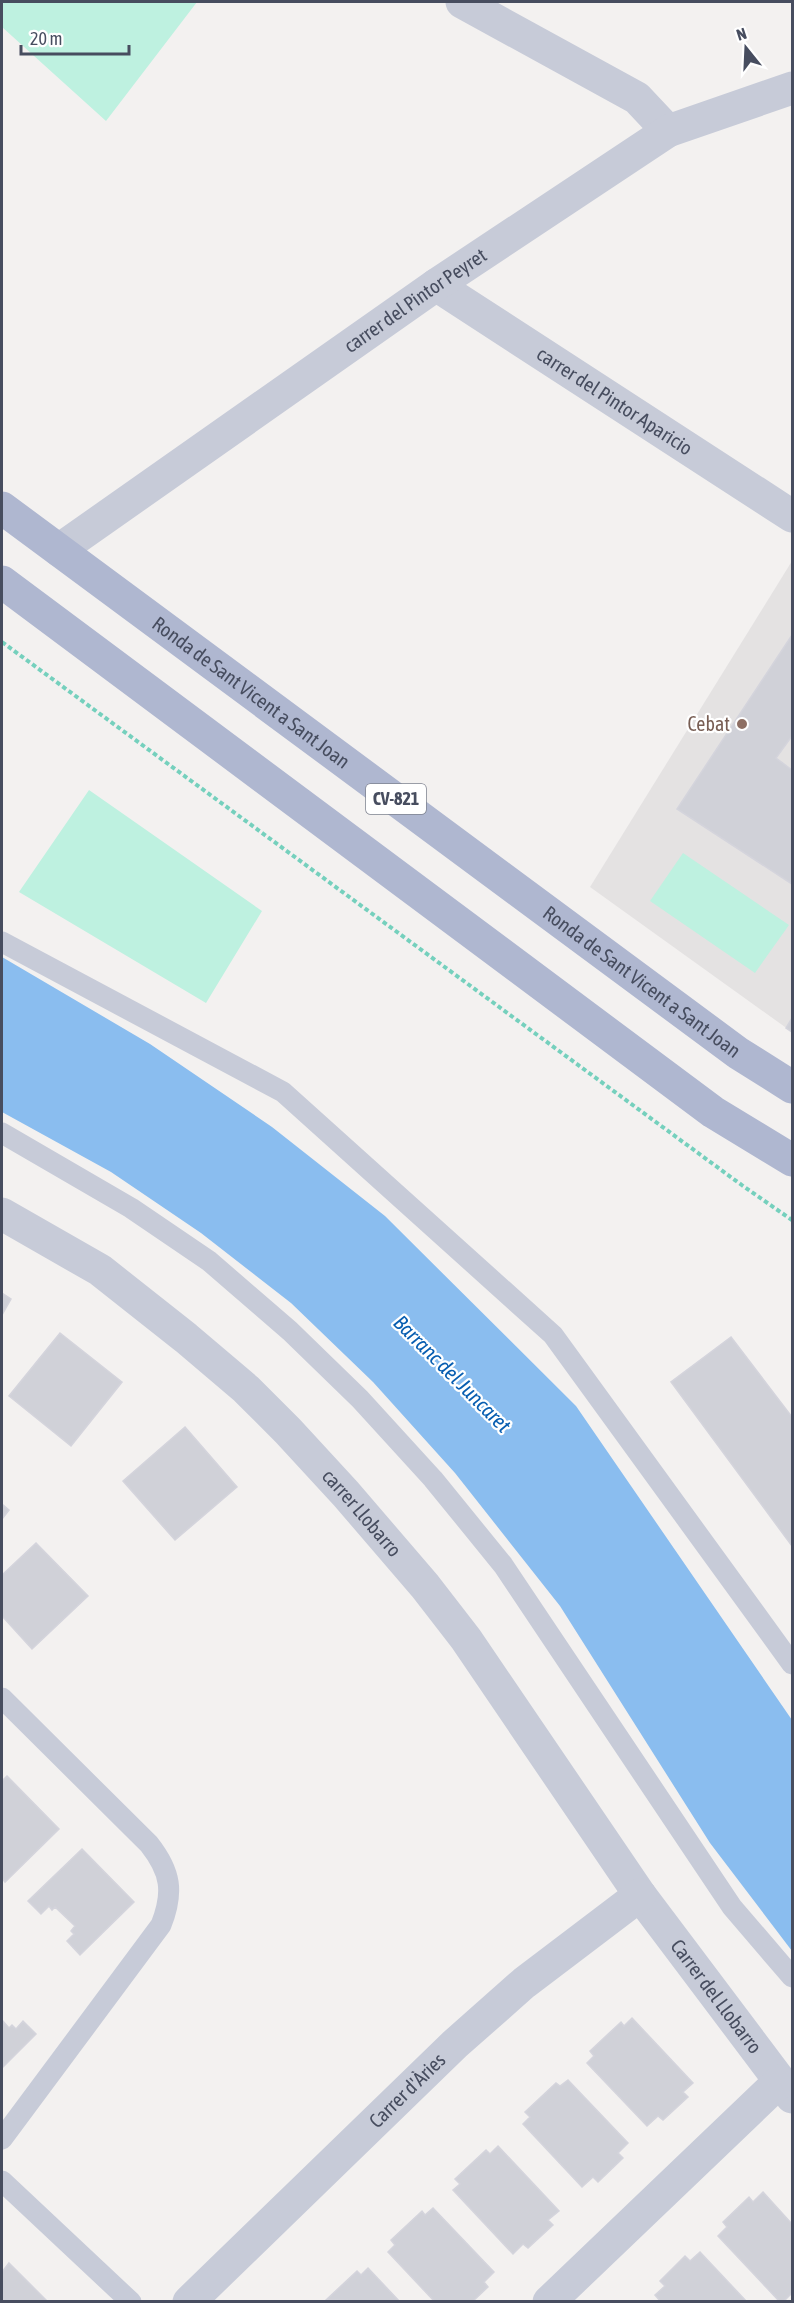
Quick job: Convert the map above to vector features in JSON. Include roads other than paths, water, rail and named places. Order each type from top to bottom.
[{"type":"main road","name":"Ronda de Sant Vicent a Sant Joan","points":[[2,508],[738,1053],[792,1087]]},
{"type":"main road","points":[[2,582],[713,1112],[792,1160]]},
{"type":"street","points":[[462,2],[637,98],[668,131]]},
{"type":"street","name":"carrer del Pintor Peyret","points":[[59,550],[436,285],[668,131],[792,88]]},
{"type":"street","name":"carrer del Pintor Aparicio","points":[[436,285],[792,516]]},
{"type":"street","name":"carrer Llobarro","points":[[2,1214],[100,1270],[246,1389],[288,1431],[425,1586],[466,1639],[640,1895]]},
{"type":"street","name":"Carrer del Llobarro","points":[[640,1895],[786,2089]]},
{"type":"street","name":"Carrer d'Àries","points":[[189,2301],[455,2044],[524,1983],[640,1895]]},
{"type":"street","points":[[549,2301],[786,2089]]},
{"type":"lane","points":[[2,942],[283,1092],[553,1335],[792,1664]]},
{"type":"lane","points":[[2,1133],[131,1208],[210,1261],[290,1331],[360,1399],[434,1479],[503,1565],[732,1907],[792,1977]]},
{"type":"lane","points":[[2,1698],[149,1844],[162,1860],[169,1884],[169,1906],[161,1925],[2,2139]]},
{"type":"lane","points":[[2,2181],[131,2301]]},
{"type":"water","name":"Barranc del Juncaret","points":[[2,957],[150,1044],[272,1127],[385,1216],[576,1406],[792,1720],[792,1951],[710,1843],[560,1606],[455,1473],[373,1382],[291,1303],[201,1233],[111,1172],[2,1112]]},
{"type":"place","name":"Cebat","points":[[742,724]]}]
